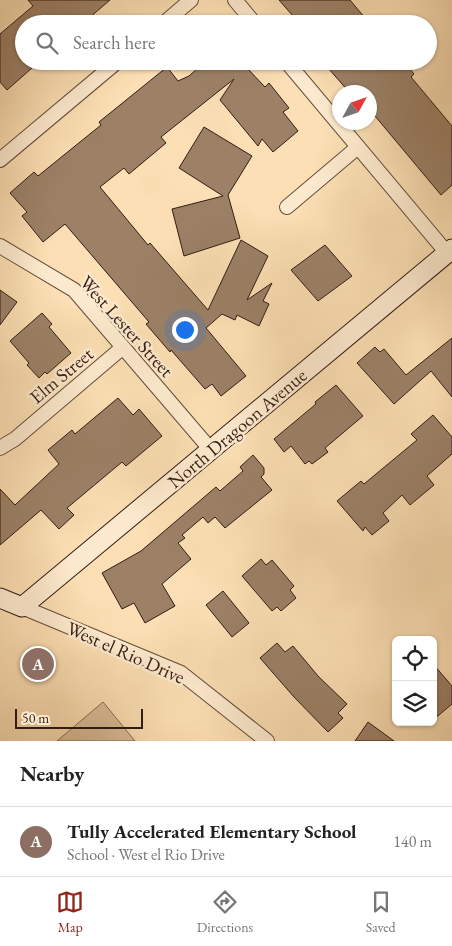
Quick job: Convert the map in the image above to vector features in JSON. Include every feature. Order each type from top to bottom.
[{"type":"street","points":[[174,15],[191,0]]},
{"type":"street","points":[[235,0],[248,15]]},
{"type":"street","points":[[0,160],[107,70]]},
{"type":"street","points":[[294,70],[449,251]]},
{"type":"street","points":[[287,207],[358,147]]},
{"type":"street","name":"West Lester Street","points":[[0,246],[74,290],[211,450]]},
{"type":"street","name":"North Dragoon Avenue","points":[[22,607],[449,251]]},
{"type":"street","name":"Elm Street","points":[[0,448],[15,439],[122,348]]},
{"type":"street","name":"West el Rio Drive","points":[[0,598],[181,673],[267,741]]},
{"type":"shaded area","points":[[103,702],[135,741],[57,741]]},
{"type":"building","points":[[28,0],[110,0],[92,15],[22,15],[33,6]]},
{"type":"building","points":[[279,0],[350,0],[362,15],[292,15]]},
{"type":"building","points":[[15,21],[15,70],[30,70],[7,90],[0,82],[0,34]]},
{"type":"building","points":[[163,70],[169,70],[178,81],[189,76],[196,70],[249,70],[265,87],[269,83],[289,108],[283,112],[298,131],[273,152],[262,139],[258,146],[220,100],[234,79],[161,137],[166,143],[129,174],[124,168],[100,187],[148,245],[150,243],[208,310],[241,240],[268,256],[247,300],[272,283],[263,301],[269,304],[259,326],[237,315],[235,320],[222,314],[206,328],[246,376],[221,396],[212,384],[205,389],[171,350],[170,352],[146,324],[149,322],[65,224],[43,242],[22,216],[27,212],[10,193],[34,172],[38,176],[101,125],[99,122]]},
{"type":"building","points":[[330,70],[411,70],[414,74],[411,77],[452,126],[452,185],[441,195],[377,118],[377,85],[343,85]]},
{"type":"building","points":[[204,127],[252,156],[228,195],[240,238],[184,256],[172,209],[223,196],[179,168]]},
{"type":"building","points":[[325,245],[352,276],[318,301],[291,270]]},
{"type":"building","points":[[0,290],[17,302],[0,325]]},
{"type":"building","points":[[42,313],[52,324],[49,327],[71,353],[47,374],[45,372],[39,378],[10,341]]},
{"type":"building","points":[[452,338],[452,397],[431,371],[394,404],[357,363],[375,347],[380,352],[384,349],[406,375]]},
{"type":"building","points":[[336,385],[363,416],[325,448],[328,452],[312,464],[309,461],[305,464],[291,446],[284,452],[274,439]]},
{"type":"building","points":[[118,398],[133,415],[139,409],[162,436],[126,466],[122,462],[67,508],[74,515],[59,529],[41,510],[0,545],[0,489],[15,505],[59,464],[48,450],[72,430],[75,434]]},
{"type":"building","points":[[433,415],[452,437],[452,454],[427,476],[434,485],[410,505],[402,495],[383,513],[389,521],[372,535],[365,527],[363,531],[337,501],[361,481],[364,484],[417,440],[411,434]]},
{"type":"building","points":[[253,455],[264,468],[264,474],[261,477],[272,490],[225,528],[215,517],[208,523],[203,517],[182,535],[185,538],[178,543],[191,559],[162,584],[175,606],[145,623],[134,603],[122,609],[102,573],[141,551],[216,487],[220,491],[243,471],[240,467]]},
{"type":"building","points":[[261,559],[266,565],[272,560],[294,586],[290,590],[296,598],[281,611],[277,607],[272,611],[242,576]]},
{"type":"building","points":[[223,591],[249,623],[232,637],[206,605]]},
{"type":"building","points":[[277,643],[285,652],[293,646],[318,676],[347,704],[338,713],[343,718],[328,732],[260,658]]},
{"type":"building","points":[[437,669],[452,686],[452,704],[437,717]]},
{"type":"building","points":[[368,722],[394,741],[355,741]]},
{"type":"place","name":"Tully Accelerated Elementary School","points":[[38,664]]}]
